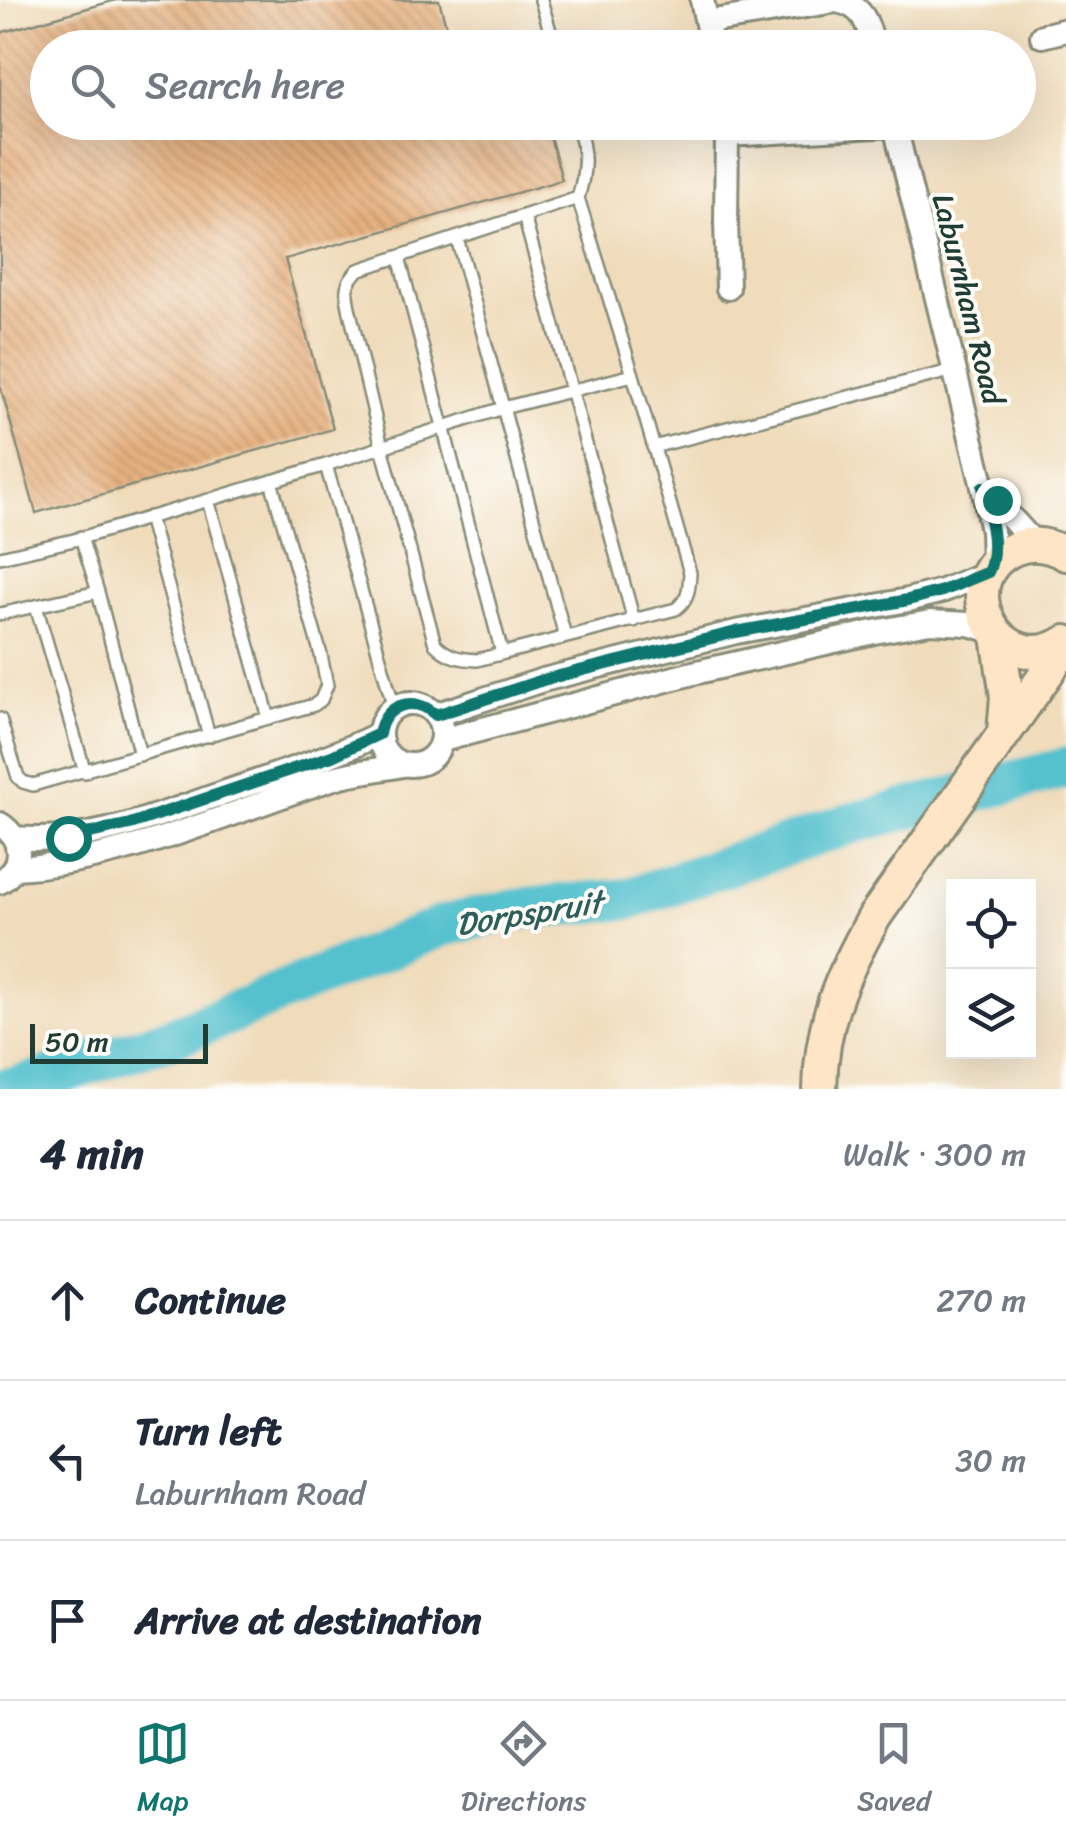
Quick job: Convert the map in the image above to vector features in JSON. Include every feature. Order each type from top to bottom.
[{"type":"street","points":[[705,11],[836,1],[849,3],[865,18],[869,30]]},
{"type":"street","points":[[1042,36],[1066,30]]},
{"type":"street","name":"Laburnham Road","points":[[726,140],[728,288]]},
{"type":"street","name":"Laburnham Road","points":[[898,140],[983,487],[992,530],[991,568]]},
{"type":"street","name":"Laburnham Road","points":[[983,487],[1055,547]]},
{"type":"street","points":[[436,715],[543,680],[736,632],[942,591],[991,568],[1021,546],[1055,547]]},
{"type":"street","points":[[991,568],[982,600],[985,616],[996,634],[1011,646],[1026,651],[1042,652],[1066,644]]},
{"type":"street","points":[[442,740],[694,673],[912,625],[954,623],[996,634]]},
{"type":"street","points":[[996,634],[1007,697],[1000,740]]},
{"type":"street","points":[[820,1089],[820,1060],[830,1008],[850,960],[928,838],[1066,644]]},
{"type":"street","points":[[8,875],[85,860],[338,777],[423,764],[432,758],[442,740],[436,715],[420,704],[394,708],[381,724],[380,745],[402,765]]},
{"type":"street","points":[[8,831],[38,840],[68,838],[130,824],[332,756],[379,734]]},
{"type":"street","points":[[8,831],[19,848],[8,875]]},
{"type":"lane","points":[[541,0],[550,30]]},
{"type":"lane","points":[[578,198],[358,270],[348,281],[346,294],[382,447],[434,644],[444,654],[459,659],[477,660],[676,609],[689,591],[690,573],[578,198],[586,173],[582,140]]},
{"type":"lane","points":[[524,216],[634,621]]},
{"type":"lane","points":[[456,238],[565,636]]},
{"type":"lane","points":[[398,257],[502,654]]},
{"type":"lane","points":[[653,447],[954,370]]},
{"type":"lane","points":[[0,557],[149,518],[502,408],[633,376]]},
{"type":"lane","points":[[326,465],[394,708]]},
{"type":"lane","points":[[0,719],[18,777],[23,782],[40,784],[322,700],[328,685],[322,654],[270,481]]},
{"type":"lane","points":[[208,500],[269,718]]},
{"type":"lane","points":[[149,518],[209,736]]},
{"type":"lane","points":[[81,538],[140,755]]},
{"type":"lane","points":[[0,614],[98,592]]},
{"type":"lane","points":[[36,606],[85,772]]},
{"type":"building","points":[[116,0],[439,0],[447,30],[30,30],[30,140],[551,140],[562,180],[285,259],[333,429],[36,513],[0,385],[0,33]]},
{"type":"waterway","name":"Dorpspruit","points":[[2,1089],[173,1037],[442,926],[516,909],[628,899],[849,824],[1066,768]]},
{"type":"route","points":[[68,838],[130,824],[332,756],[379,734],[386,715],[402,704],[420,704],[436,715],[543,680],[736,632],[942,591],[988,572],[993,563],[992,530],[983,487],[997,500]]}]
